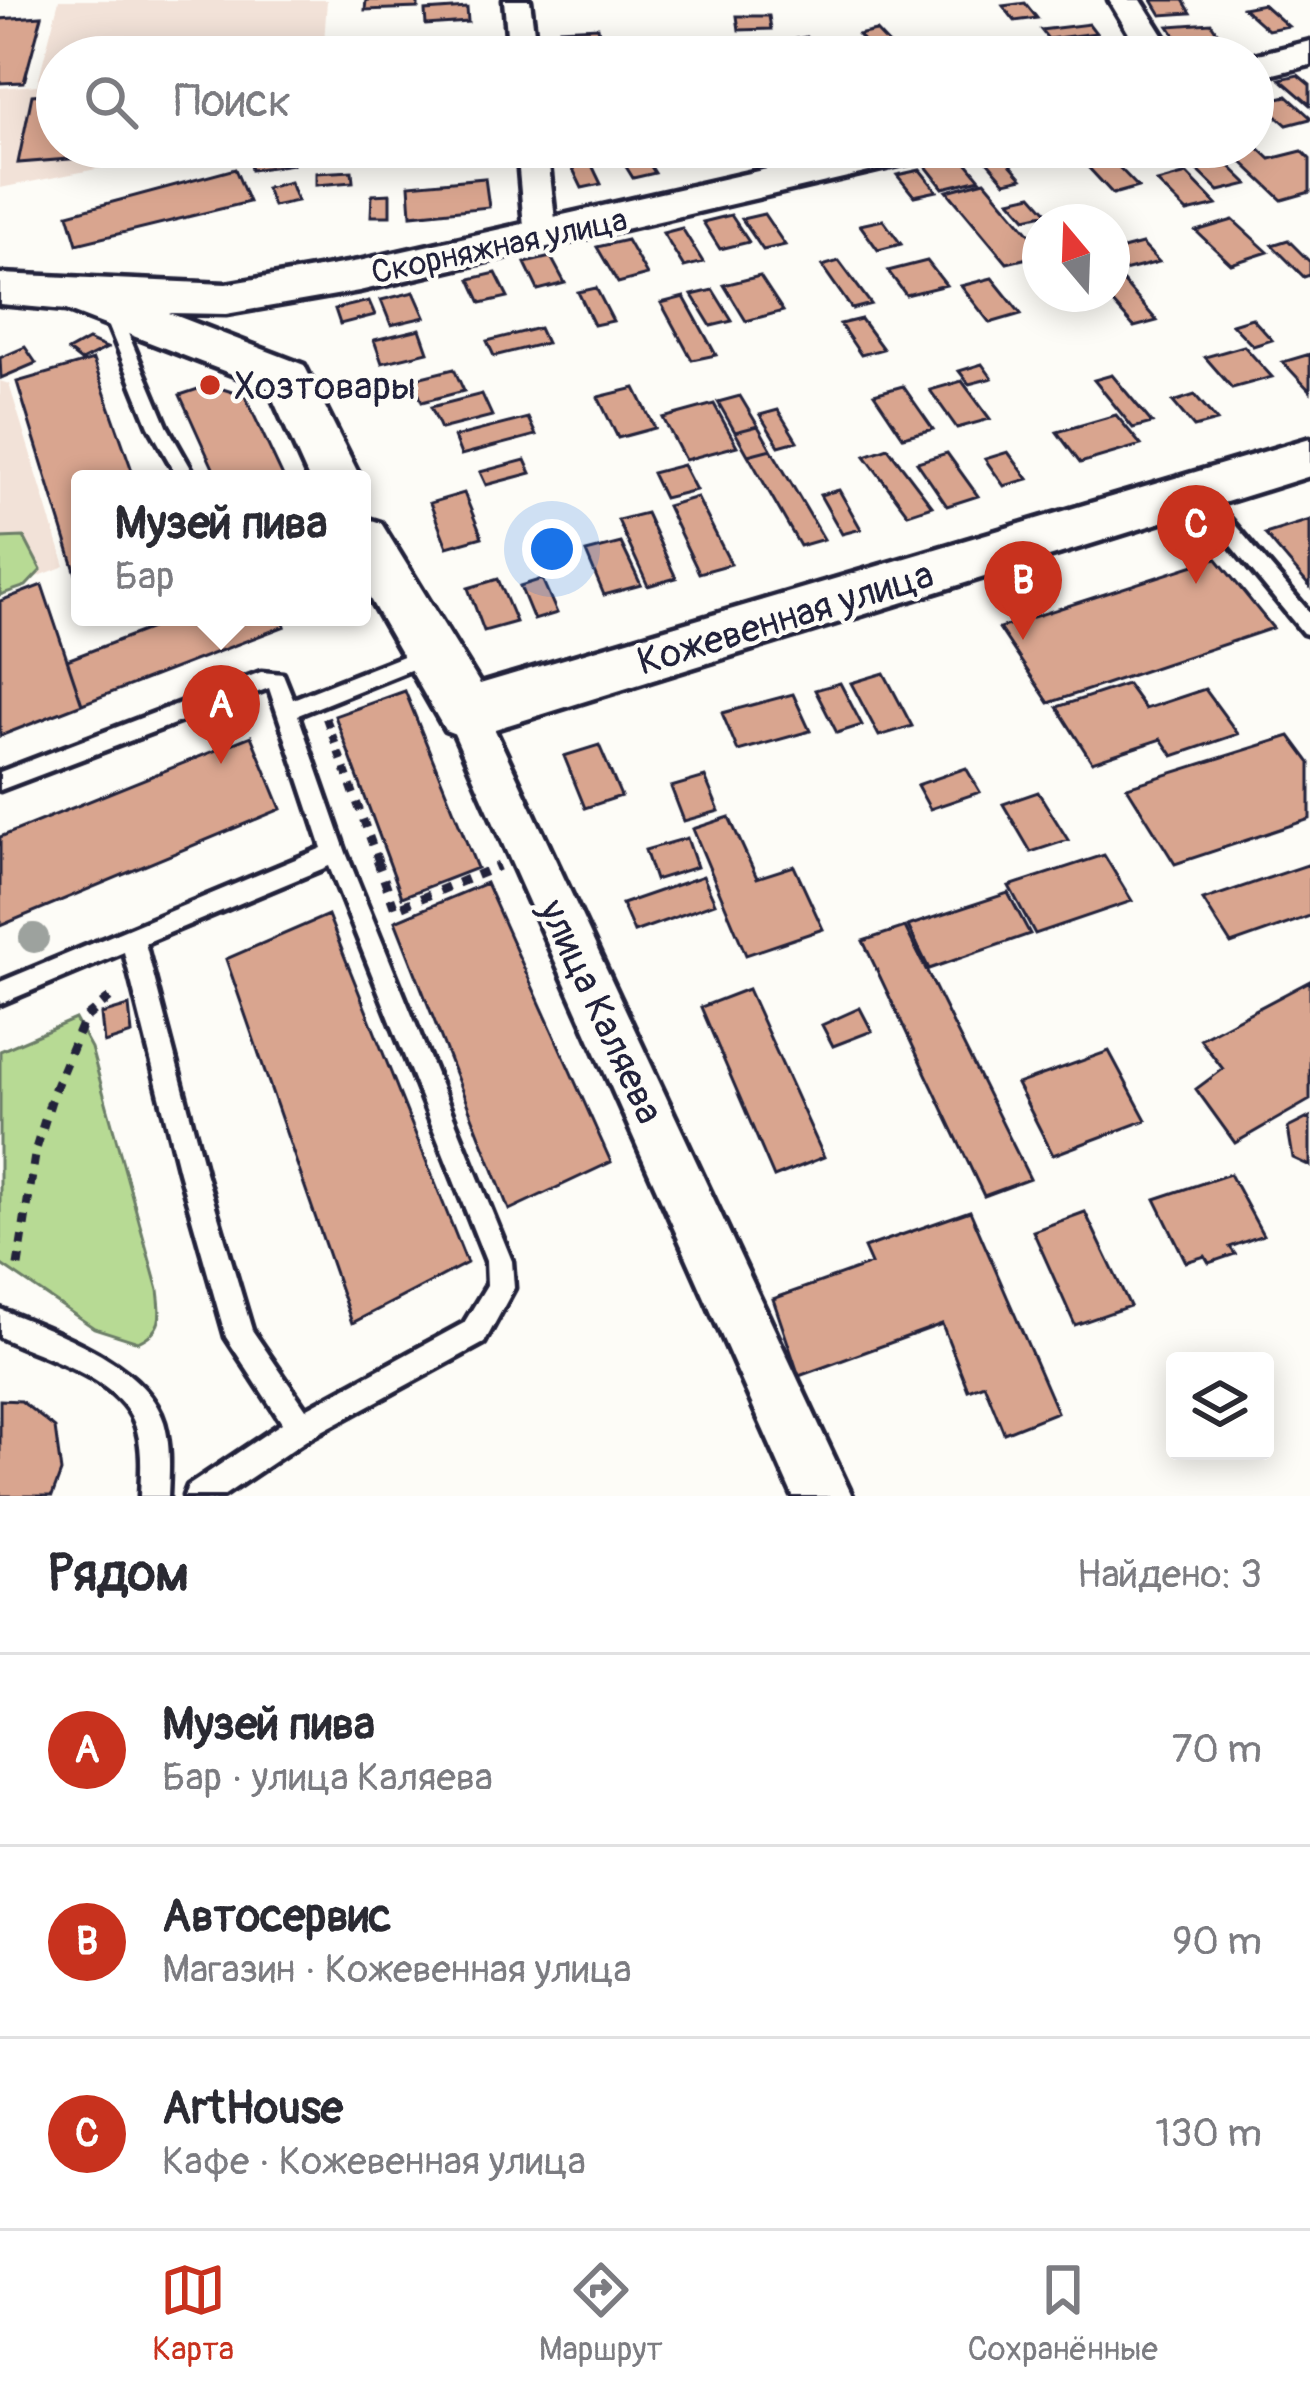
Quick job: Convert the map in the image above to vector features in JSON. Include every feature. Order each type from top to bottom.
[{"type":"main road","points":[[1274,62],[1310,53]]},
{"type":"main road","name":"Скорняжная улица","points":[[91,304],[226,299],[359,276],[833,168]]},
{"type":"main road","points":[[331,470],[273,338],[276,320],[304,297],[359,276]]},
{"type":"main road","points":[[0,289],[91,304],[157,324],[287,377]]},
{"type":"main road","name":"Кожевенная улица","points":[[466,713],[1310,457]]},
{"type":"main road","name":"улица Каляева","points":[[371,553],[466,713]]},
{"type":"street","points":[[517,0],[521,36]]},
{"type":"street","points":[[1125,0],[1147,36]]},
{"type":"street","points":[[534,168],[541,238]]},
{"type":"street","name":"улица Каляева","points":[[466,713],[823,1496]]},
{"type":"lane","points":[[91,304],[183,470]]},
{"type":"lane","points":[[1196,491],[1310,627]]},
{"type":"lane","points":[[288,710],[428,654]]},
{"type":"lane","points":[[0,781],[261,680],[276,680],[334,853],[499,1261],[501,1288],[474,1334],[301,1426],[198,1496]]},
{"type":"lane","points":[[0,994],[334,853]]},
{"type":"lane","points":[[132,938],[240,1337],[301,1426]]},
{"type":"lane","points":[[0,1323],[126,1382],[148,1414],[156,1450],[154,1496]]},
{"type":"path","points":[[346,705],[324,713],[395,909],[500,865],[491,846]]},
{"type":"path","points":[[19,1266],[36,1149],[84,1018],[140,974]]},
{"type":"shaded area","points":[[59,0],[327,0],[324,36],[50,36]]},
{"type":"shaded area","points":[[36,85],[36,168],[101,168],[0,188],[0,88]]},
{"type":"shaded area","points":[[0,381],[9,384],[65,566],[0,591]]},
{"type":"green space","points":[[24,537],[41,570],[26,586],[0,595],[0,538]]},
{"type":"green space","points":[[75,1019],[91,1048],[158,1290],[159,1321],[138,1342],[94,1328],[0,1264],[0,1051]]},
{"type":"building","points":[[366,0],[418,0],[418,8],[365,10]]},
{"type":"building","points":[[1152,0],[1183,0],[1191,13],[1161,15]]},
{"type":"building","points":[[1025,3],[1037,18],[1015,21],[1003,6]]},
{"type":"building","points":[[1263,4],[1288,26],[1268,30],[1243,8]]},
{"type":"building","points":[[467,8],[468,22],[426,25],[425,11]]},
{"type":"building","points":[[42,16],[24,82],[0,83],[0,19]]},
{"type":"building","points":[[737,16],[769,16],[771,29],[739,30]]},
{"type":"building","points":[[1211,23],[1220,36],[1176,36],[1169,26]]},
{"type":"building","points":[[1089,24],[1096,33],[1046,36],[1041,30]]},
{"type":"building","points":[[598,27],[599,36],[561,36],[560,29]]},
{"type":"building","points":[[1298,75],[1310,85],[1310,105],[1280,79]]},
{"type":"building","points":[[32,95],[36,95],[36,162],[18,163]]},
{"type":"building","points":[[1287,96],[1310,119],[1287,125],[1274,114],[1274,99]]},
{"type":"building","points":[[1302,151],[1310,159],[1310,192],[1282,200],[1248,168],[1274,168],[1274,158]]},
{"type":"building","points":[[572,168],[593,168],[601,184],[582,188]]},
{"type":"building","points":[[627,168],[652,168],[655,173],[633,178]]},
{"type":"building","points":[[927,168],[971,168],[980,179],[943,188]]},
{"type":"building","points":[[993,168],[1013,168],[1022,178],[1005,182]]},
{"type":"building","points":[[1089,168],[1120,168],[1138,187],[1113,194]]},
{"type":"building","points":[[1195,168],[1232,168],[1248,184],[1219,191]]},
{"type":"building","points":[[235,169],[249,202],[77,244],[68,214]]},
{"type":"building","points":[[920,170],[937,191],[914,196],[897,175]]},
{"type":"building","points":[[352,171],[353,182],[316,185],[316,173]]},
{"type":"building","points":[[1187,174],[1217,205],[1187,212],[1157,182]]},
{"type":"building","points":[[485,178],[489,207],[411,215],[409,185]]},
{"type":"building","points":[[985,181],[1022,225],[1022,259],[1007,263],[947,191]]},
{"type":"building","points":[[290,182],[297,201],[273,206],[266,188]]},
{"type":"building","points":[[390,194],[390,216],[371,216],[372,195]]},
{"type":"building","points":[[1032,195],[1040,204],[1022,204],[1022,214],[1010,200]]},
{"type":"building","points":[[764,214],[785,245],[763,250],[742,219]]},
{"type":"building","points":[[731,215],[749,242],[720,249],[703,222]]},
{"type":"building","points":[[883,220],[901,244],[878,250],[860,225]]},
{"type":"building","points":[[1233,220],[1268,252],[1231,264],[1196,231]]},
{"type":"building","points":[[682,228],[703,262],[684,267],[663,233]]},
{"type":"building","points":[[627,240],[647,275],[618,283],[597,247]]},
{"type":"building","points":[[1288,240],[1310,262],[1310,275],[1304,277],[1272,245]]},
{"type":"building","points":[[1142,244],[1159,262],[1130,269],[1130,247]]},
{"type":"building","points":[[551,257],[565,283],[538,290],[525,263]]},
{"type":"building","points":[[839,261],[871,304],[852,309],[822,266]]},
{"type":"building","points":[[927,261],[946,285],[906,295],[888,271]]},
{"type":"building","points":[[496,273],[508,297],[481,303],[470,279]]},
{"type":"building","points":[[760,276],[783,311],[746,321],[724,285]]},
{"type":"building","points":[[992,278],[1021,314],[990,323],[961,286]]},
{"type":"building","points":[[596,288],[613,321],[594,325],[578,292]]},
{"type":"building","points":[[713,290],[732,321],[711,326],[692,295]]},
{"type":"building","points":[[1130,290],[1157,321],[1134,327],[1121,312],[1130,312]]},
{"type":"building","points":[[414,292],[425,317],[391,325],[381,300]]},
{"type":"building","points":[[684,297],[716,355],[692,360],[661,303]]},
{"type":"building","points":[[369,301],[375,315],[340,324],[335,309]]},
{"type":"building","points":[[1252,318],[1272,340],[1253,346],[1232,324]]},
{"type":"building","points":[[861,319],[883,349],[861,355],[840,324]]},
{"type":"building","points":[[539,328],[546,343],[494,356],[487,341]]},
{"type":"building","points":[[420,329],[428,352],[382,363],[374,340]]},
{"type":"building","points":[[88,340],[107,348],[81,361],[68,351]]},
{"type":"building","points":[[1244,346],[1272,377],[1232,388],[1205,357]]},
{"type":"building","points":[[25,347],[36,363],[1,378],[0,358]]},
{"type":"building","points":[[1310,354],[1310,391],[1283,362]]},
{"type":"building","points":[[93,360],[132,470],[71,470],[71,558],[17,382]]},
{"type":"building","points":[[982,364],[992,378],[969,384],[959,371]]},
{"type":"building","points":[[454,369],[464,391],[422,402],[413,379]]},
{"type":"building","points":[[1112,375],[1152,423],[1133,428],[1094,380]]},
{"type":"building","points":[[962,381],[990,419],[957,428],[930,390]]},
{"type":"building","points":[[210,385],[245,396],[280,470],[214,470],[180,395]]},
{"type":"building","points":[[903,386],[933,429],[903,437],[874,394]]},
{"type":"building","points":[[635,388],[655,428],[618,438],[598,397]]},
{"type":"building","points":[[482,394],[492,416],[441,429],[431,407]]},
{"type":"building","points":[[1195,395],[1217,421],[1194,427],[1173,402]]},
{"type":"building","points":[[740,396],[758,426],[735,432],[718,402]]},
{"type":"building","points":[[714,404],[737,446],[685,460],[663,418]]},
{"type":"building","points":[[778,410],[797,441],[779,446],[760,415]]},
{"type":"building","points":[[1116,415],[1141,445],[1080,463],[1057,432]]},
{"type":"building","points":[[528,418],[536,435],[461,455],[454,437]]},
{"type":"building","points":[[758,426],[771,449],[748,455],[735,432]]},
{"type":"building","points":[[888,448],[932,506],[908,514],[865,456]]},
{"type":"building","points":[[771,449],[824,539],[800,546],[748,455]]},
{"type":"building","points":[[1008,452],[1028,479],[1004,486],[985,459]]},
{"type":"building","points":[[947,453],[978,496],[947,506],[917,462]]},
{"type":"building","points":[[525,460],[531,473],[486,485],[480,472]]},
{"type":"building","points":[[683,465],[696,490],[664,498],[652,473]]},
{"type":"building","points":[[839,490],[861,529],[842,534],[820,495]]},
{"type":"building","points":[[464,493],[482,537],[447,547],[430,503]]},
{"type":"building","points":[[697,497],[731,564],[699,573],[667,506]]},
{"type":"building","points":[[646,513],[676,578],[648,586],[618,520]]},
{"type":"building","points":[[1310,520],[1310,587],[1265,534]]},
{"type":"building","points":[[621,543],[641,585],[604,595],[586,552]]},
{"type":"building","points":[[1216,558],[1273,628],[1049,703],[999,628]]},
{"type":"building","points":[[498,579],[516,622],[484,631],[468,588]]},
{"type":"building","points":[[542,579],[557,613],[534,620],[520,586]]},
{"type":"building","points":[[42,585],[82,704],[0,736],[0,601]]},
{"type":"building","points":[[156,626],[285,626],[82,704],[67,660]]},
{"type":"building","points":[[884,673],[912,726],[879,736],[851,683]]},
{"type":"building","points":[[840,683],[862,725],[837,733],[815,690]]},
{"type":"building","points":[[1127,684],[1145,709],[1205,689],[1238,734],[1173,756],[1161,739],[1092,762],[1057,707]]},
{"type":"building","points":[[405,691],[477,868],[402,897],[335,716]]},
{"type":"building","points":[[793,694],[810,731],[738,751],[722,713]]},
{"type":"building","points":[[251,736],[281,809],[0,926],[0,837]]},
{"type":"building","points":[[1290,736],[1310,763],[1310,819],[1175,864],[1127,787]]},
{"type":"building","points":[[599,745],[621,796],[585,808],[564,756]]},
{"type":"building","points":[[966,768],[980,792],[930,809],[917,785]]},
{"type":"building","points":[[705,777],[719,811],[684,821],[671,787]]},
{"type":"building","points":[[1038,792],[1068,840],[1031,852],[1003,804]]},
{"type":"building","points":[[729,817],[757,878],[794,866],[823,929],[746,955],[693,829]]},
{"type":"building","points":[[687,838],[697,867],[655,880],[645,850]]},
{"type":"building","points":[[1104,855],[1132,901],[1035,934],[1009,886]]},
{"type":"building","points":[[1310,864],[1310,916],[1231,944],[1203,900]]},
{"type":"building","points":[[703,876],[715,903],[634,932],[622,904]]},
{"type":"building","points":[[486,883],[611,1162],[509,1210],[395,921]]},
{"type":"building","points":[[1008,893],[1030,934],[929,969],[908,926]]},
{"type":"building","points":[[328,915],[467,1263],[352,1323],[226,959]]},
{"type":"building","points":[[905,927],[1030,1179],[984,1196],[863,941]]},
{"type":"building","points":[[1310,981],[1310,1100],[1235,1143],[1196,1089],[1223,1069],[1200,1039]]},
{"type":"building","points":[[748,989],[824,1157],[774,1177],[701,1007]]},
{"type":"building","points":[[129,1006],[132,1034],[104,1043],[101,1014]]},
{"type":"building","points":[[860,1008],[872,1031],[833,1046],[822,1025]]},
{"type":"building","points":[[1109,1051],[1146,1120],[1053,1155],[1017,1084]]},
{"type":"building","points":[[1310,1117],[1310,1166],[1293,1158],[1288,1128]]},
{"type":"building","points":[[1230,1174],[1263,1235],[1230,1247],[1235,1254],[1209,1263],[1205,1256],[1186,1262],[1155,1199]]},
{"type":"building","points":[[970,1211],[1057,1412],[1004,1433],[984,1384],[968,1390],[942,1324],[799,1376],[773,1299],[871,1264],[864,1248]]},
{"type":"building","points":[[1085,1212],[1130,1306],[1075,1325],[1033,1231]]},
{"type":"building","points":[[0,1400],[21,1401],[55,1428],[61,1472],[52,1496],[0,1496]]},
{"type":"place","name":"Хозтовары","points":[[210,385]]},
{"type":"place","name":"ArtHouse","points":[[1196,584]]},
{"type":"place","name":"Автосервис","points":[[1023,640]]},
{"type":"place","name":"Музей пива","points":[[221,764]]}]
